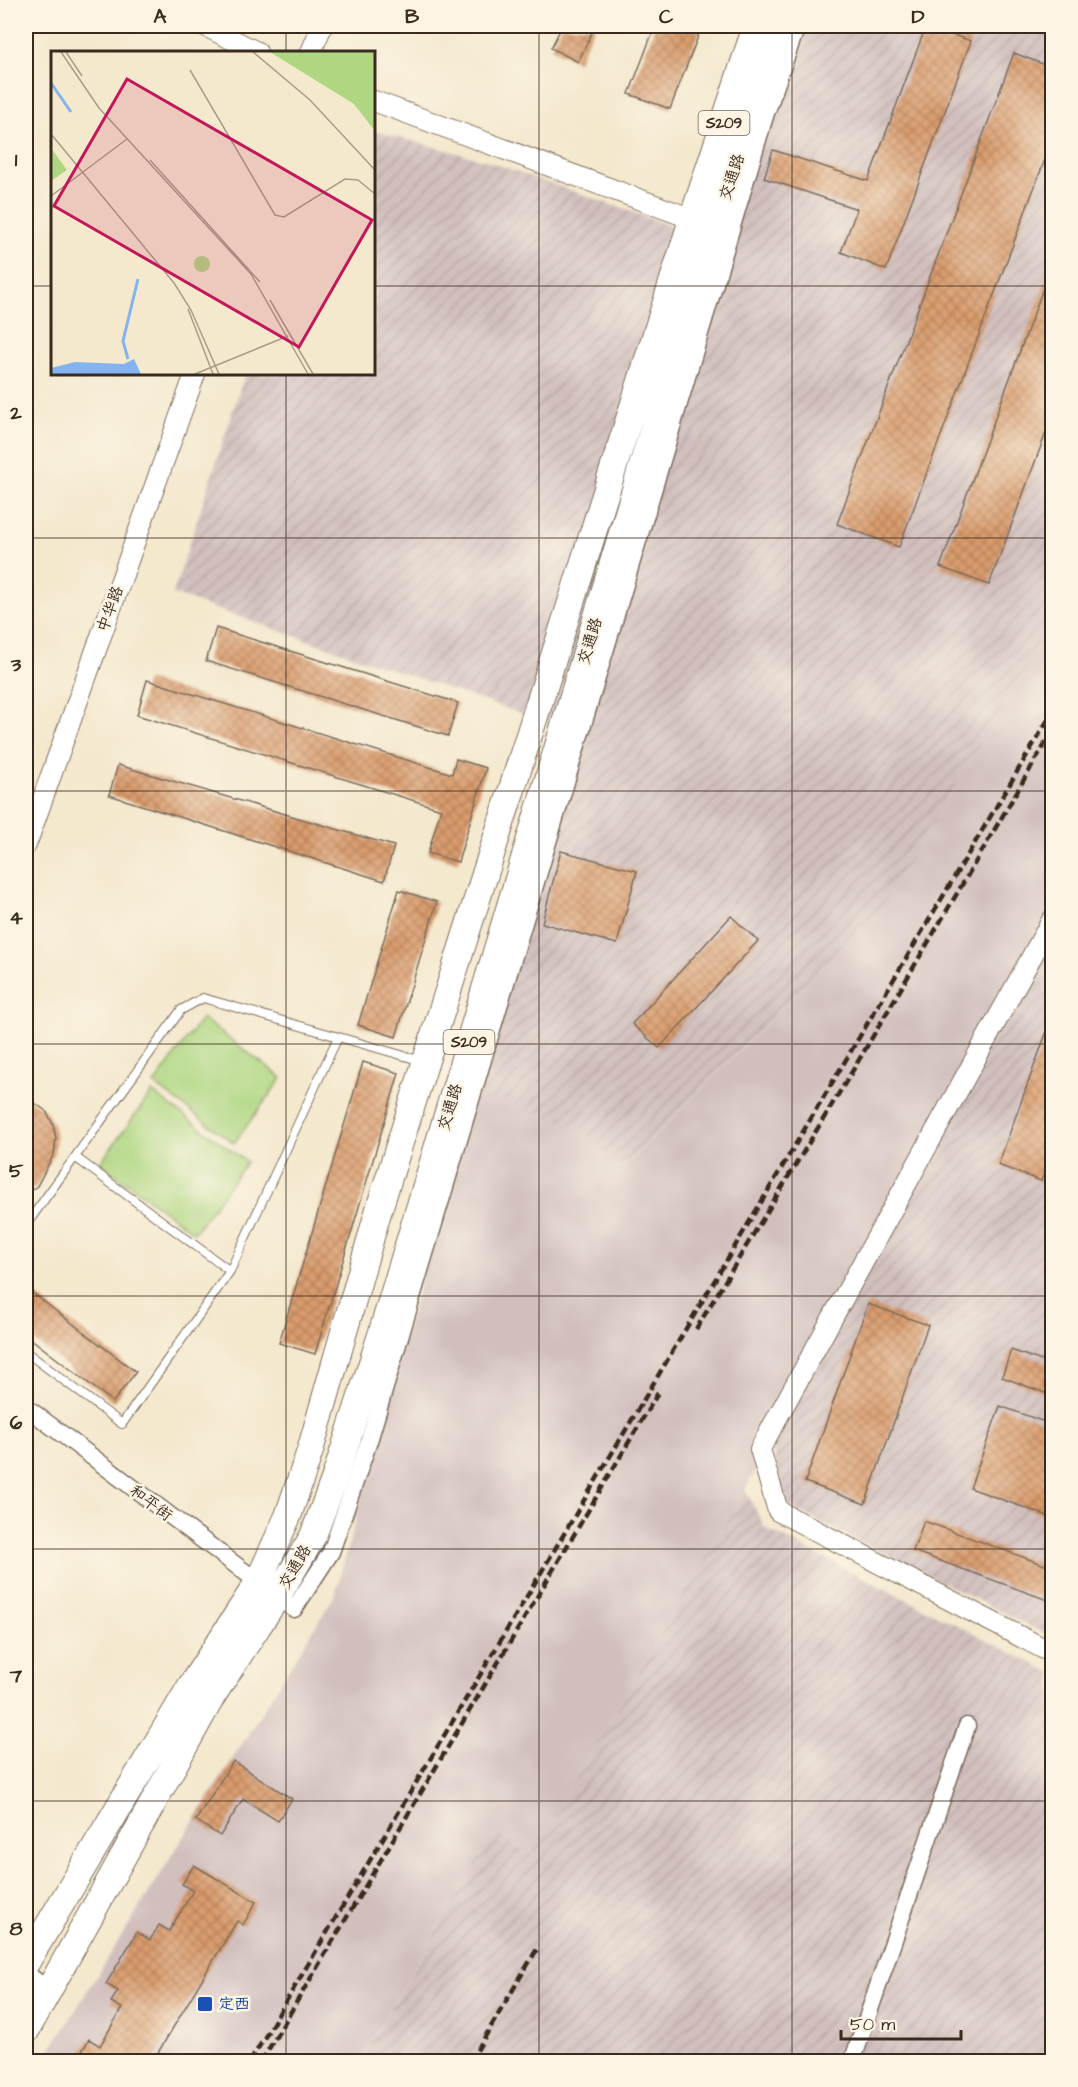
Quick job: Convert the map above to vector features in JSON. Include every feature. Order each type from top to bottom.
[{"type":"main road","name":"交通路","points":[[26,2031],[38,2000],[213,1695],[313,1536],[378,1346],[703,224],[756,26]]},
{"type":"main road","name":"交通路","points":[[26,1963],[192,1684],[276,1597],[288,1516],[310,1451],[379,1209],[426,1062],[703,224],[782,26]]},
{"type":"main road","points":[[26,1977],[38,2000]]},
{"type":"street","points":[[205,26],[255,51]]},
{"type":"street","points":[[311,51],[322,26]]},
{"type":"street","points":[[276,1597],[331,1552],[369,1441],[765,116],[796,26]]},
{"type":"street","points":[[375,101],[703,224]]},
{"type":"street","name":"中华路","points":[[26,845],[195,375]]},
{"type":"street","points":[[1052,924],[760,1449],[777,1510],[1053,1653]]},
{"type":"street","name":"和平街","points":[[26,1407],[276,1597]]},
{"type":"street","points":[[852,2061],[967,1726]]},
{"type":"lane","points":[[26,1225],[181,1010],[203,998],[426,1062]]},
{"type":"lane","points":[[26,1352],[122,1424],[230,1271],[338,1037]]},
{"type":"lane","points":[[75,1157],[230,1271]]},
{"type":"path","points":[[26,2059],[30,2061]]},
{"type":"shaded area","points":[[768,26],[1052,26],[1052,613],[1026,670],[880,910],[621,1168],[580,1127],[470,1097],[574,732],[173,594],[245,375],[375,375],[375,131],[484,160],[714,241]]},
{"type":"shaded area","points":[[1052,613],[1052,930],[771,1444],[531,1855],[495,1830],[360,2061],[43,2062],[335,1595],[470,1097],[500,1100],[580,1127],[622,1168],[880,910],[1026,670]]},
{"type":"shaded area","points":[[1052,930],[1052,1637],[786,1505],[771,1444]]},
{"type":"shaded area","points":[[745,1489],[765,1528],[1052,1673],[1052,2061],[360,2062],[495,1830],[531,1855]]},
{"type":"green space","points":[[202,1018],[282,1078],[234,1143],[154,1084]]},
{"type":"green space","points":[[152,1092],[247,1162],[194,1233],[100,1163]]},
{"type":"building","points":[[562,26],[595,26],[578,62],[551,48]]},
{"type":"building","points":[[655,26],[702,26],[670,109],[629,94]]},
{"type":"building","points":[[926,26],[971,41],[886,270],[841,252],[857,209],[764,178],[773,150],[868,181]]},
{"type":"building","points":[[1014,53],[1053,68],[1053,138],[899,547],[837,524]]},
{"type":"building","points":[[1051,267],[1053,414],[989,585],[940,567]]},
{"type":"building","points":[[216,628],[458,703],[448,736],[206,661]]},
{"type":"building","points":[[147,680],[452,774],[456,759],[486,768],[458,862],[428,853],[441,809],[137,715]]},
{"type":"building","points":[[118,765],[394,846],[384,881],[109,795]]},
{"type":"building","points":[[561,851],[637,871],[617,944],[542,923]]},
{"type":"building","points":[[399,890],[437,902],[396,1037],[358,1025]]},
{"type":"building","points":[[731,916],[758,941],[659,1048],[632,1024]]},
{"type":"building","points":[[1051,1020],[1053,1150],[1041,1181],[998,1165]]},
{"type":"building","points":[[363,1062],[399,1073],[315,1354],[279,1343]]},
{"type":"building","points":[[26,1097],[46,1111],[53,1124],[56,1139],[54,1154],[37,1186],[26,1194]]},
{"type":"building","points":[[26,1288],[136,1372],[113,1402],[26,1335]]},
{"type":"building","points":[[868,1304],[928,1325],[865,1504],[805,1482]]},
{"type":"building","points":[[1011,1350],[1053,1365],[1053,1396],[1002,1377]]},
{"type":"building","points":[[1000,1406],[1053,1425],[1053,1518],[970,1488]]},
{"type":"building","points":[[924,1521],[1053,1568],[1053,1602],[913,1551]]},
{"type":"building","points":[[233,1761],[292,1799],[278,1821],[243,1799],[220,1836],[196,1820]]},
{"type":"building","points":[[194,1865],[256,1902],[243,1925],[237,1921],[153,2061],[76,2061],[89,2039],[100,2046],[122,2008],[111,2002],[118,1991],[106,1984],[137,1932],[150,1940],[159,1925],[169,1931],[193,1891],[182,1884]]},
{"type":"railway","points":[[250,2062],[1052,713]]},
{"type":"railway","points":[[696,1329],[853,1070],[1052,732]]},
{"type":"railway","points":[[261,2062],[658,1393]]},
{"type":"railway","points":[[470,2062],[537,1949]]},
{"type":"place","name":"定西","points":[[205,2004]]}]
